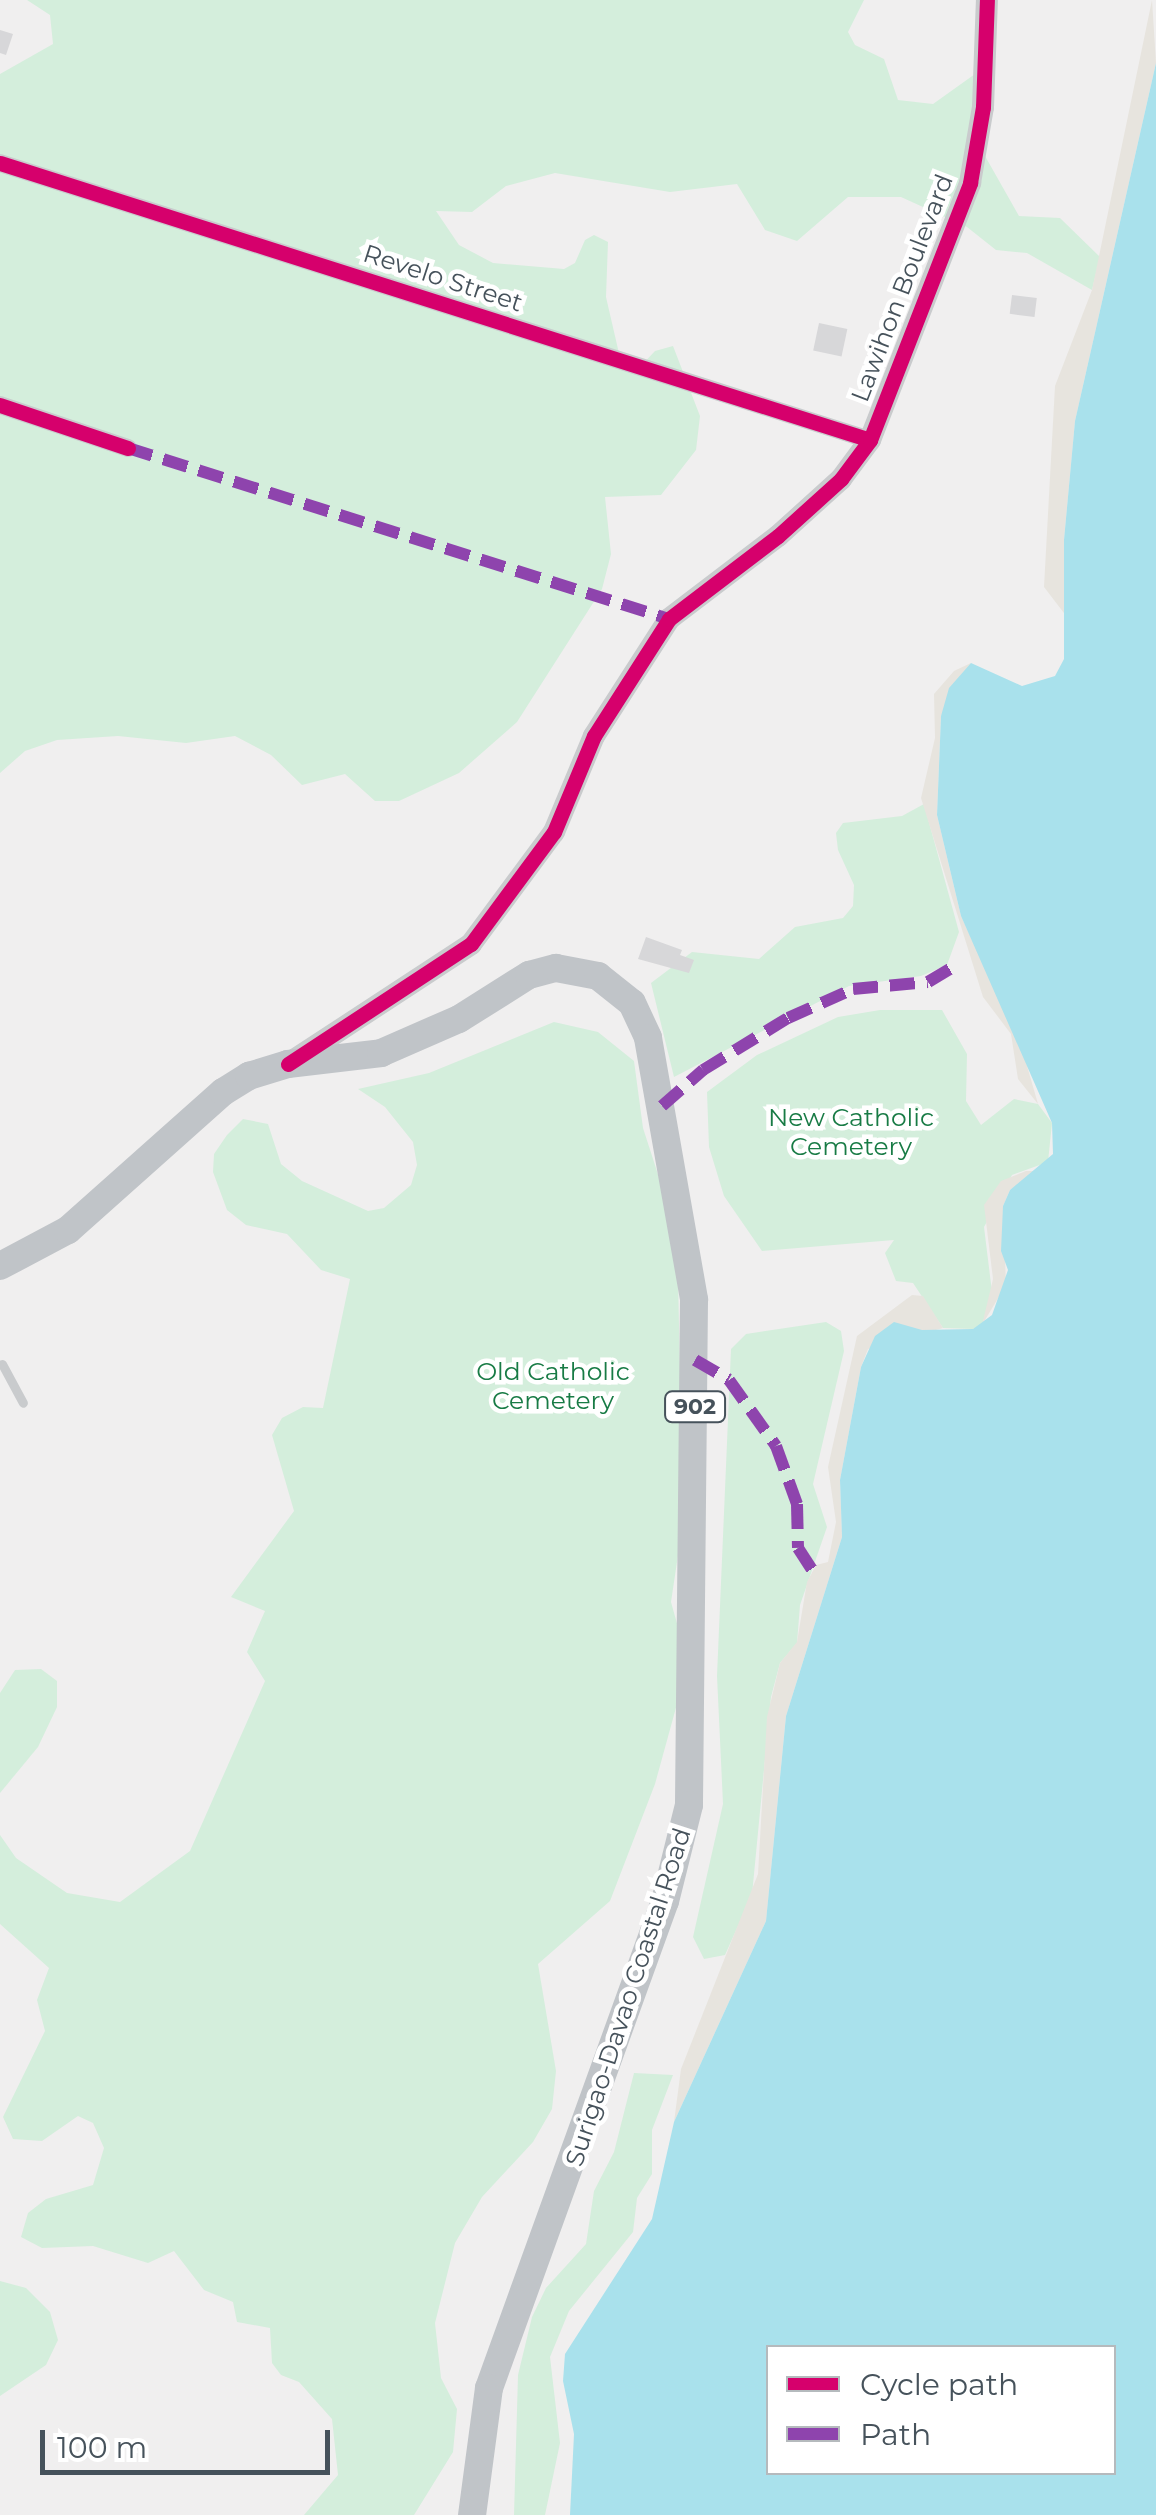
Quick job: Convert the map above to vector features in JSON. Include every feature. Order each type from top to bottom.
[{"type":"highway","name":"Surigao-Davao Coastal Road","points":[[0,1266],[68,1230],[222,1092],[288,1064],[381,1053],[459,1020],[529,974],[556,968],[598,976],[632,1003],[648,1038],[694,1300],[692,1765],[685,1833],[572,2170],[488,2388],[472,2515]]},
{"type":"street","name":"Lawihon Boulevard","points":[[288,1064],[472,944],[554,832],[594,736],[668,619],[790,525],[841,479],[870,440],[970,183],[983,108],[988,0]]},
{"type":"street","name":"Revelo Street","points":[[0,163],[870,440]]},
{"type":"street","points":[[0,404],[128,448]]},
{"type":"lane","points":[[2,1364],[23,1403]]},
{"type":"green space","points":[[27,0],[864,0],[848,32],[855,45],[884,59],[898,100],[933,104],[975,74],[985,156],[1019,216],[1060,218],[1100,257],[1092,290],[1027,253],[996,250],[967,227],[901,197],[848,197],[797,241],[765,230],[737,184],[670,192],[555,173],[506,186],[472,212],[436,211],[459,245],[493,263],[564,269],[575,263],[585,240],[594,235],[608,242],[606,297],[621,362],[638,369],[655,351],[673,346],[700,416],[696,450],[661,495],[605,497],[611,554],[602,589],[517,722],[459,773],[399,801],[375,801],[345,774],[302,785],[271,755],[235,736],[186,743],[118,736],[57,740],[25,751],[0,773],[0,74],[53,44],[50,15]]},
{"type":"green space","points":[[924,804],[959,932],[947,965],[921,976],[849,986],[674,1077],[651,983],[692,952],[759,959],[795,927],[843,918],[853,906],[854,885],[838,850],[836,833],[843,823],[902,816]]},
{"type":"green space","name":"New Catholic Cemetery","points":[[880,1010],[942,1010],[967,1054],[966,1101],[981,1125],[1014,1099],[1038,1104],[1052,1123],[1048,1162],[1012,1175],[984,1227],[992,1292],[982,1325],[973,1329],[943,1328],[913,1283],[896,1281],[885,1253],[894,1240],[762,1251],[724,1196],[709,1147],[707,1092],[757,1055],[838,1017]]},
{"type":"green space","name":"Old Catholic Cemetery","points":[[554,1022],[598,1032],[634,1061],[643,1128],[664,1193],[678,1276],[683,1522],[671,1602],[678,1627],[677,1704],[655,1784],[610,1901],[538,1964],[556,2071],[552,2109],[533,2142],[482,2197],[455,2243],[435,2323],[441,2378],[457,2409],[453,2452],[414,2515],[304,2515],[338,2475],[332,2419],[299,2382],[281,2375],[272,2363],[270,2328],[237,2322],[233,2302],[204,2290],[174,2251],[148,2263],[93,2246],[42,2248],[21,2237],[28,2213],[46,2199],[93,2185],[104,2148],[93,2123],[78,2116],[42,2141],[13,2139],[3,2117],[45,2031],[37,2000],[49,1968],[0,1924],[0,1835],[16,1858],[67,1893],[120,1902],[190,1851],[265,1681],[247,1652],[265,1611],[231,1597],[294,1511],[272,1435],[282,1418],[303,1407],[323,1408],[350,1279],[321,1270],[287,1234],[246,1225],[227,1210],[213,1172],[214,1154],[243,1119],[268,1124],[281,1164],[302,1181],[368,1211],[384,1208],[411,1185],[417,1165],[413,1142],[385,1107],[358,1089],[429,1073]]},
{"type":"green space","points":[[826,1322],[841,1331],[844,1351],[813,1484],[827,1527],[800,1605],[797,1643],[780,1663],[771,1697],[752,1895],[725,1955],[704,1959],[693,1937],[723,1804],[717,1676],[731,1349],[746,1334]]},
{"type":"green space","points":[[41,1669],[57,1681],[57,1707],[38,1747],[0,1793],[0,1693],[15,1670]]},
{"type":"green space","points":[[634,2073],[673,2075],[652,2130],[652,2174],[637,2198],[633,2232],[569,2311],[550,2357],[560,2443],[545,2515],[514,2515],[518,2375],[532,2317],[546,2288],[586,2244],[594,2191],[614,2152]]},
{"type":"green space","points":[[0,2281],[26,2288],[50,2312],[58,2340],[46,2365],[0,2396]]},
{"type":"sand","points":[[1152,0],[1156,63],[1075,421],[1064,540],[1067,617],[1044,587],[1055,386],[1092,290]]},
{"type":"sand","points":[[971,663],[941,716],[937,815],[961,916],[1021,1045],[1038,1104],[1018,1079],[1011,1034],[983,997],[921,798],[935,738],[934,694],[954,671]]},
{"type":"sand","points":[[1026,1171],[1038,1171],[1010,1190],[1003,1206],[1006,1285],[982,1325],[993,1279],[984,1205],[1001,1181]]},
{"type":"sand","points":[[912,1295],[923,1296],[943,1328],[868,1349],[861,1367],[840,1480],[842,1537],[786,1716],[766,1921],[674,2122],[681,2069],[758,1874],[767,1717],[780,1663],[797,1642],[807,1582],[816,1565],[828,1562],[836,1522],[828,1467],[857,1336]]},
{"type":"water","points":[[1156,63],[1156,2515],[570,2515],[574,2434],[563,2381],[565,2354],[652,2219],[674,2122],[766,1921],[786,1716],[842,1537],[840,1480],[861,1367],[875,1336],[894,1322],[922,1330],[973,1329],[992,1315],[1008,1270],[1001,1251],[1003,1206],[1010,1190],[1053,1154],[1052,1123],[961,916],[937,815],[941,716],[949,688],[971,663],[1022,686],[1055,676],[1064,659],[1064,540],[1075,421]]},
{"type":"building","points":[[0,30],[13,34],[6,55],[0,53]]},
{"type":"building","points":[[1012,295],[1037,298],[1034,317],[1010,314]]},
{"type":"building","points":[[819,323],[847,329],[842,356],[813,350]]},
{"type":"building","points":[[646,937],[682,950],[680,955],[694,960],[689,973],[638,959]]},
{"type":"marked path","points":[[128,448],[669,619]]},
{"type":"marked path","points":[[662,1106],[703,1070],[788,1018],[853,989],[928,982],[955,966]]},
{"type":"marked path","points":[[695,1360],[729,1380],[776,1446],[797,1504],[798,1548],[813,1571]]},
{"type":"cycle path","points":[[288,1064],[471,944],[554,832],[594,736],[669,619],[778,536],[841,479],[870,440],[970,183],[983,107],[987,0]]},
{"type":"cycle path","points":[[0,163],[870,440]]},
{"type":"cycle path","points":[[0,405],[128,448]]}]
